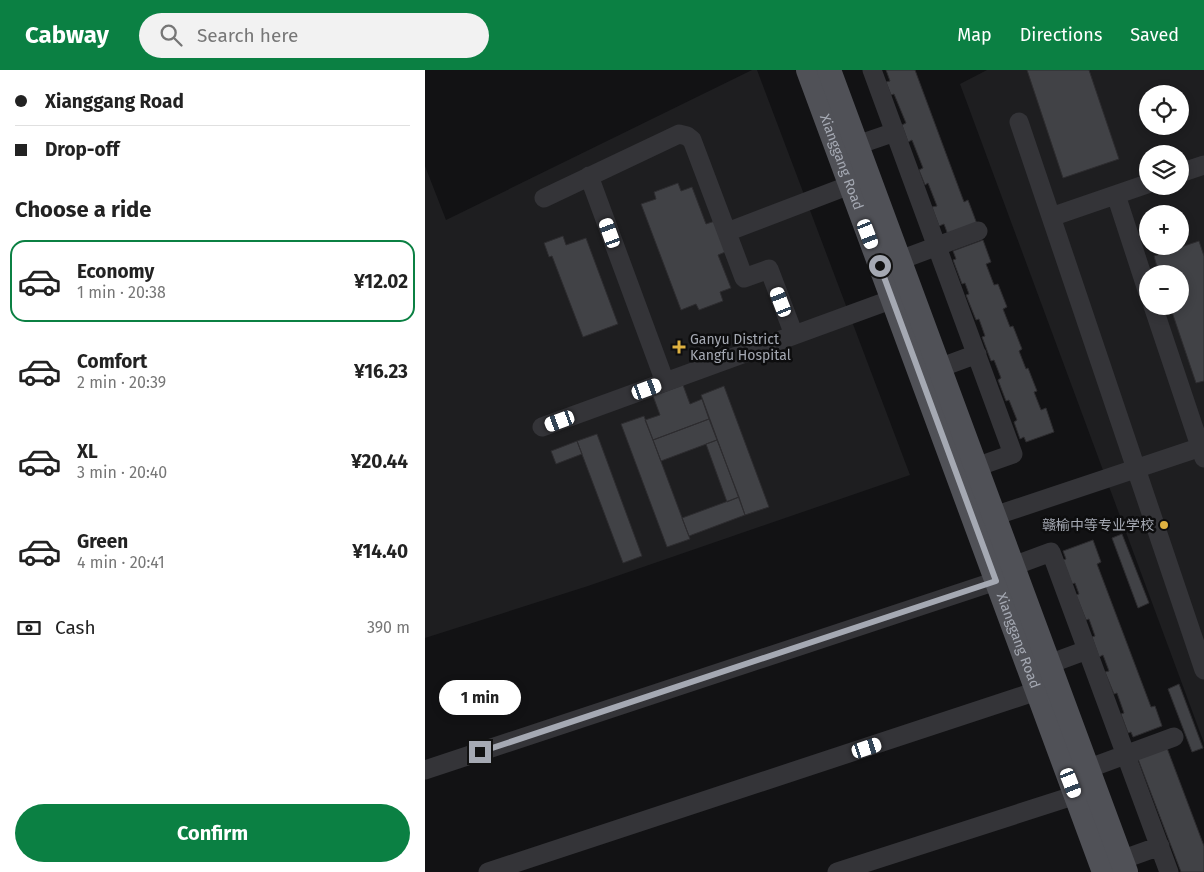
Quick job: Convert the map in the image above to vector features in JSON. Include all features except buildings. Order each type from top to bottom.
[{"type":"main road","name":"Xianggang Road","points":[[808,70],[893,299],[1005,573],[1049,664],[1087,769],[1117,868]]},
{"type":"main road","name":"Xianggang Road","points":[[829,70],[994,516],[1005,573],[1037,691],[1076,795],[1117,868]]},
{"type":"street","points":[[872,70],[1013,454],[976,467]]},
{"type":"street","points":[[1019,122],[1204,670]]},
{"type":"street","points":[[857,145],[895,132]]},
{"type":"street","points":[[544,198],[679,134],[687,136],[692,140],[745,278],[769,269],[794,335]]},
{"type":"street","points":[[1189,170],[1204,165]]},
{"type":"street","points":[[589,176],[665,382]]},
{"type":"street","points":[[727,232],[850,185]]},
{"type":"street","points":[[1051,217],[1139,187]]},
{"type":"street","points":[[1116,195],[1139,265]]},
{"type":"street","points":[[900,260],[978,232]]},
{"type":"street","points":[[542,427],[893,299]]},
{"type":"street","points":[[994,516],[1136,469],[1203,451],[1156,315]]},
{"type":"street","points":[[939,368],[977,354]]},
{"type":"street","points":[[425,770],[1005,573],[1051,552],[1169,872]]},
{"type":"street","points":[[1049,664],[1087,650]]},
{"type":"street","points":[[488,872],[1037,691]]},
{"type":"street","points":[[1087,769],[1174,737]]},
{"type":"street","points":[[837,872],[1076,795]]},
{"type":"street","points":[[1117,868],[1160,846]]},
{"type":"shaded area","name":"Ganyu District Kangfu Hospital","points":[[752,70],[757,70],[910,475],[588,586],[425,638],[425,166],[446,220]]},
{"type":"shaded area","name":"赣榆中等专业学校","points":[[987,70],[1204,70],[1204,743],[960,84]]},
{"type":"place","name":"Ganyu District Kangfu Hospital","points":[[679,347]]},
{"type":"place","name":"赣榆中等专业学校","points":[[1164,525]]},
{"type":"route","points":[[480,752],[996,581],[880,266]]}]
